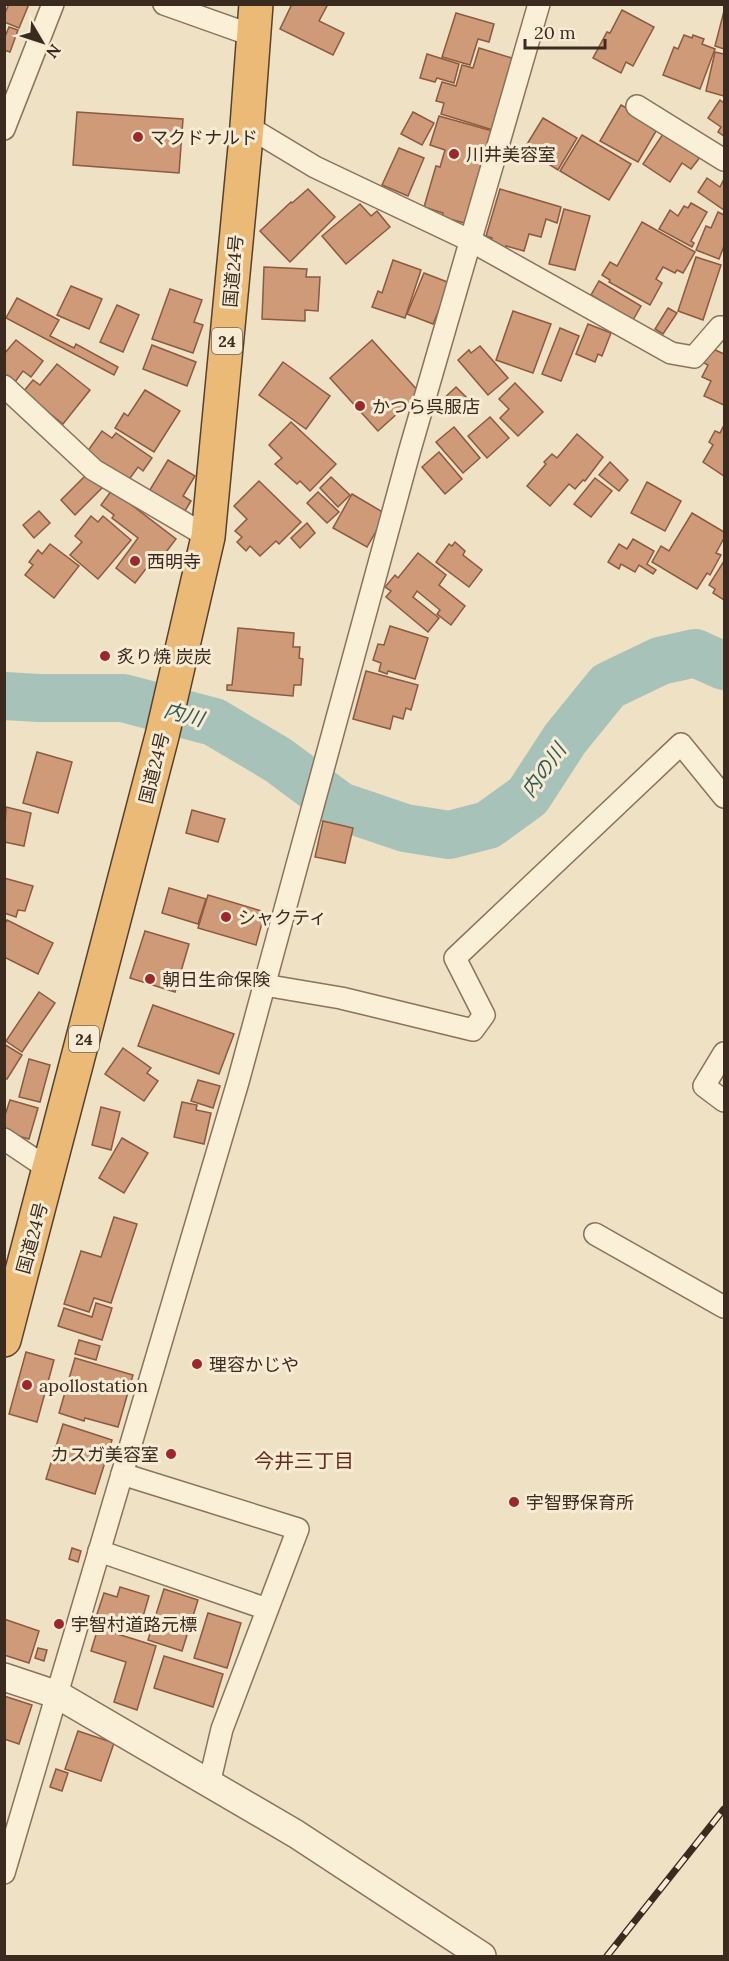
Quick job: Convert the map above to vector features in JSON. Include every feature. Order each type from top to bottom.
[{"type":"highway","name":"国道24号","points":[[4,1340],[178,675],[208,537],[255,20]]},
{"type":"street","points":[[4,129],[53,4]]},
{"type":"street","points":[[164,4],[255,20]]},
{"type":"street","points":[[4,1873],[238,1083],[409,453],[539,4]]},
{"type":"street","points":[[637,106],[724,160]]},
{"type":"street","points":[[247,126],[315,167],[471,241],[671,353],[694,357],[720,327],[724,327]]},
{"type":"street","points":[[4,386],[94,470],[208,537]]},
{"type":"street","points":[[264,985],[341,998],[473,1030],[484,1015],[455,958],[681,744],[724,797]]},
{"type":"street","points":[[724,1053],[704,1086],[724,1101]]},
{"type":"street","points":[[4,1139],[50,1170]]},
{"type":"street","points":[[595,1234],[724,1307]]},
{"type":"street","points":[[122,1474],[298,1529],[222,1729],[209,1784]]},
{"type":"street","points":[[99,1551],[267,1610]]},
{"type":"street","points":[[4,1677],[58,1695],[296,1834],[482,1956]]},
{"type":"building","points":[[9,4],[29,4],[19,28],[4,22],[4,15]]},
{"type":"building","points":[[292,4],[328,4],[319,21],[344,33],[333,55],[280,29]]},
{"type":"building","points":[[622,10],[654,27],[633,66],[626,62],[621,73],[593,58]]},
{"type":"building","points":[[724,11],[724,49],[715,46]]},
{"type":"building","points":[[456,13],[494,24],[489,42],[478,39],[470,65],[442,57]]},
{"type":"building","points":[[9,27],[18,30],[10,52],[4,50],[4,39]]},
{"type":"building","points":[[684,35],[704,39],[702,44],[715,49],[700,89],[663,75],[674,47],[678,49]]},
{"type":"building","points":[[479,48],[515,59],[493,130],[441,114],[444,103],[436,101],[442,82],[456,86],[462,65],[473,68]]},
{"type":"building","points":[[715,52],[724,54],[724,96],[706,91]]},
{"type":"building","points":[[427,54],[459,64],[454,83],[437,78],[435,82],[420,78]]},
{"type":"building","points":[[720,100],[724,103],[724,136],[718,132],[721,127],[708,118]]},
{"type":"building","points":[[621,105],[659,126],[638,162],[600,141]]},
{"type":"building","points":[[77,112],[183,119],[179,173],[73,165]]},
{"type":"building","points":[[413,112],[434,123],[422,145],[401,134]]},
{"type":"building","points":[[439,116],[496,132],[468,224],[442,217],[443,213],[424,207],[436,166],[440,167],[445,150],[430,145]]},
{"type":"building","points":[[543,118],[577,138],[558,170],[524,149]]},
{"type":"building","points":[[665,131],[701,156],[691,169],[682,163],[670,182],[643,164]]},
{"type":"building","points":[[582,135],[631,164],[609,200],[560,171]]},
{"type":"building","points":[[399,148],[424,158],[408,196],[382,185]]},
{"type":"building","points":[[707,178],[720,187],[724,179],[724,210],[698,192]]},
{"type":"building","points":[[308,189],[335,217],[290,262],[260,231]]},
{"type":"building","points":[[500,189],[561,207],[557,223],[546,219],[541,237],[529,234],[524,251],[506,246],[505,250],[489,246],[492,238],[486,236]]},
{"type":"building","points":[[691,203],[707,212],[691,241],[694,243],[692,247],[659,229],[670,210],[678,216],[684,206],[688,208]]},
{"type":"building","points":[[360,204],[371,216],[377,211],[390,227],[346,264],[322,236]]},
{"type":"building","points":[[564,209],[590,216],[575,270],[549,264]]},
{"type":"building","points":[[718,212],[724,215],[724,246],[719,259],[696,250],[706,226],[711,228]]},
{"type":"building","points":[[642,222],[695,252],[683,273],[677,270],[675,273],[663,267],[656,279],[662,283],[650,305],[609,282],[610,280],[602,275],[610,262],[617,266]]},
{"type":"building","points":[[696,257],[721,265],[703,320],[678,311]]},
{"type":"building","points":[[393,260],[421,270],[405,318],[372,307],[378,291],[382,293]]},
{"type":"building","points":[[264,267],[307,269],[306,277],[320,277],[318,311],[305,310],[305,321],[262,319]]},
{"type":"building","points":[[424,273],[450,283],[433,324],[407,314]]},
{"type":"building","points":[[599,281],[641,306],[633,320],[591,295]]},
{"type":"building","points":[[71,286],[102,299],[89,329],[57,315]]},
{"type":"building","points":[[170,289],[202,300],[194,322],[203,325],[193,353],[152,339]]},
{"type":"building","points":[[17,298],[59,320],[50,336],[74,348],[76,344],[118,367],[114,375],[6,318]]},
{"type":"building","points":[[117,305],[139,315],[123,352],[100,342]]},
{"type":"building","points":[[668,308],[677,313],[663,334],[655,329]]},
{"type":"building","points":[[513,311],[551,324],[533,373],[496,360]]},
{"type":"building","points":[[588,324],[611,333],[602,356],[598,354],[595,362],[576,354]]},
{"type":"building","points":[[560,328],[579,336],[561,381],[542,374]]},
{"type":"building","points":[[16,340],[43,361],[31,377],[23,371],[15,382],[4,374],[4,354]]},
{"type":"building","points":[[372,340],[420,393],[378,431],[330,378]]},
{"type":"building","points":[[152,345],[196,362],[187,386],[143,369]]},
{"type":"building","points":[[480,346],[508,378],[488,395],[458,360],[469,350],[471,353]]},
{"type":"building","points":[[711,348],[724,354],[724,405],[704,396],[711,381],[702,377],[708,365],[704,363]]},
{"type":"building","points":[[283,362],[330,396],[306,429],[259,395]]},
{"type":"building","points":[[57,364],[90,390],[63,424],[23,392],[33,380],[40,385]]},
{"type":"building","points":[[515,383],[543,412],[518,436],[500,418],[509,409],[499,399]]},
{"type":"building","points":[[456,387],[468,399],[450,415],[439,403]]},
{"type":"building","points":[[145,390],[180,411],[154,452],[115,428],[124,413],[128,416]]},
{"type":"building","points":[[490,417],[509,438],[487,458],[468,436]]},
{"type":"building","points":[[291,422],[336,464],[310,491],[300,481],[297,484],[275,464],[282,458],[269,445]]},
{"type":"building","points":[[724,425],[724,476],[703,462],[713,445],[709,442],[715,431],[720,433]]},
{"type":"building","points":[[454,427],[480,458],[463,473],[436,442]]},
{"type":"building","points":[[102,431],[112,438],[116,433],[152,458],[143,471],[138,467],[128,481],[87,452]]},
{"type":"building","points":[[577,434],[603,457],[585,481],[583,480],[575,489],[569,484],[550,506],[527,486],[546,464],[544,462],[552,454],[557,458]]},
{"type":"building","points":[[439,452],[462,479],[445,494],[422,467]]},
{"type":"building","points":[[168,460],[195,476],[183,496],[191,501],[183,514],[148,493]]},
{"type":"building","points":[[610,462],[628,480],[619,491],[599,475]]},
{"type":"building","points":[[90,471],[104,486],[75,515],[61,500]]},
{"type":"building","points":[[331,477],[350,495],[338,507],[320,488]]},
{"type":"building","points":[[595,478],[612,491],[591,517],[574,504]]},
{"type":"building","points":[[259,481],[301,522],[279,544],[276,541],[260,556],[250,546],[246,551],[237,542],[242,537],[235,531],[247,519],[234,506]]},
{"type":"building","points":[[647,482],[681,501],[665,531],[631,513]]},
{"type":"building","points":[[112,490],[176,539],[163,556],[158,553],[135,583],[116,568],[138,538],[112,518],[114,515],[101,505]]},
{"type":"building","points":[[318,492],[339,512],[327,523],[307,503]]},
{"type":"building","points":[[352,494],[386,514],[367,547],[333,528]]},
{"type":"building","points":[[39,511],[50,523],[34,538],[23,525]]},
{"type":"building","points":[[692,513],[724,532],[724,538],[716,553],[721,555],[710,575],[707,573],[697,589],[652,562],[661,546],[669,551]]},
{"type":"building","points":[[91,516],[98,522],[103,516],[131,540],[98,579],[70,555],[82,542],[75,536]]},
{"type":"building","points":[[307,523],[315,533],[300,548],[291,538]]},
{"type":"building","points":[[633,539],[654,551],[647,564],[656,570],[653,574],[639,565],[635,572],[621,564],[619,569],[608,562],[619,544],[627,549]]},
{"type":"building","points":[[455,542],[465,551],[463,555],[482,570],[469,587],[436,562],[449,544],[452,546]]},
{"type":"building","points":[[50,544],[79,566],[54,598],[25,575],[33,565],[29,562],[38,550],[42,554]]},
{"type":"building","points":[[418,553],[446,575],[439,585],[465,606],[451,625],[437,614],[440,610],[417,591],[413,597],[439,618],[428,632],[386,597],[391,591],[385,587],[395,575],[398,578]]},
{"type":"building","points":[[724,561],[724,600],[713,593],[715,589],[709,585]]},
{"type":"building","points":[[390,626],[428,638],[415,679],[388,671],[387,674],[379,671],[381,663],[373,660],[378,644],[384,645]]},
{"type":"building","points":[[238,628],[294,633],[293,647],[300,647],[299,658],[303,659],[301,685],[294,685],[293,696],[227,690],[227,685],[232,685]]},
{"type":"building","points":[[366,671],[418,685],[411,710],[406,708],[403,719],[393,716],[390,729],[353,719]]},
{"type":"building","points":[[37,752],[72,762],[58,813],[23,803]]},
{"type":"building","points":[[6,807],[31,813],[24,846],[4,842]]},
{"type":"building","points":[[192,810],[225,819],[218,842],[186,833]]},
{"type":"building","points":[[323,821],[353,828],[345,863],[315,857]]},
{"type":"building","points":[[4,878],[33,886],[25,911],[18,910],[16,917],[4,913]]},
{"type":"building","points":[[169,888],[206,899],[198,924],[162,913]]},
{"type":"building","points":[[208,895],[265,912],[256,945],[198,928]]},
{"type":"building","points":[[7,920],[53,943],[38,974],[4,957],[4,926]]},
{"type":"building","points":[[145,931],[189,944],[175,992],[130,978]]},
{"type":"building","points":[[39,992],[55,1003],[22,1052],[6,1041]]},
{"type":"building","points":[[153,1005],[234,1034],[219,1074],[138,1046]]},
{"type":"building","points":[[4,1044],[22,1055],[7,1079],[4,1078]]},
{"type":"building","points":[[123,1048],[151,1068],[147,1073],[158,1081],[144,1101],[105,1074]]},
{"type":"building","points":[[29,1059],[50,1065],[40,1102],[19,1097]]},
{"type":"building","points":[[198,1080],[220,1086],[213,1108],[191,1101]]},
{"type":"building","points":[[10,1100],[38,1108],[29,1139],[4,1132],[4,1118]]},
{"type":"building","points":[[182,1102],[197,1105],[196,1110],[211,1113],[204,1144],[174,1137]]},
{"type":"building","points":[[101,1107],[120,1112],[111,1150],[92,1145]]},
{"type":"building","points":[[122,1138],[148,1153],[124,1193],[99,1178]]},
{"type":"building","points":[[114,1217],[137,1224],[111,1303],[94,1298],[89,1312],[64,1304],[81,1251],[101,1257]]},
{"type":"building","points":[[96,1303],[112,1308],[102,1340],[58,1326],[64,1308],[92,1317]]},
{"type":"building","points":[[79,1340],[100,1346],[96,1360],[75,1354]]},
{"type":"building","points":[[26,1352],[54,1360],[37,1422],[9,1414]]},
{"type":"building","points":[[75,1358],[133,1375],[118,1427],[85,1418],[84,1421],[59,1413]]},
{"type":"building","points":[[63,1424],[112,1440],[95,1494],[46,1479]]},
{"type":"building","points":[[72,1548],[81,1551],[78,1562],[69,1559]]},
{"type":"building","points":[[120,1587],[149,1596],[140,1627],[130,1624],[128,1630],[95,1620],[104,1593],[117,1597]]},
{"type":"building","points":[[164,1589],[198,1600],[182,1651],[148,1640]]},
{"type":"building","points":[[208,1613],[241,1623],[227,1668],[194,1658]]},
{"type":"building","points":[[4,1619],[39,1631],[29,1663],[4,1655]]},
{"type":"building","points":[[98,1628],[156,1646],[137,1710],[114,1702],[126,1662],[91,1651]]},
{"type":"building","points":[[38,1648],[47,1650],[44,1661],[35,1658]]},
{"type":"building","points":[[164,1656],[223,1674],[213,1707],[154,1688]]},
{"type":"building","points":[[4,1696],[32,1705],[19,1744],[4,1739]]},
{"type":"building","points":[[78,1731],[114,1743],[101,1781],[65,1769]]},
{"type":"building","points":[[56,1769],[68,1773],[62,1791],[50,1787]]},
{"type":"waterway","name":"内の川","points":[[4,696],[123,698],[214,722],[278,760],[340,806],[405,828],[449,835],[488,825],[528,796],[565,739],[608,686],[660,661],[695,653],[724,666]]},
{"type":"railway","points":[[607,1956],[724,1809]]},
{"type":"place","name":"マクドナルド","points":[[138,137]]},
{"type":"place","name":"川井美容室","points":[[454,154]]},
{"type":"place","name":"かつら呉服店","points":[[360,406]]},
{"type":"place","name":"西明寺","points":[[135,561]]},
{"type":"place","name":"炙り焼 炭炭","points":[[105,656]]},
{"type":"place","name":"シャクティ","points":[[226,917]]},
{"type":"place","name":"朝日生命保険","points":[[150,979]]},
{"type":"place","name":"理容かじや","points":[[197,1364]]},
{"type":"place","name":"apollostation","points":[[27,1385]]},
{"type":"place","name":"カスガ美容室","points":[[171,1454]]},
{"type":"place","name":"宇智野保育所","points":[[514,1502]]},
{"type":"place","name":"宇智村道路元標","points":[[59,1624]]},
{"type":"district","name":"今井三丁目","points":[[304,1460]]},
{"type":"water label","name":"内川","points":[[184,714]]}]
